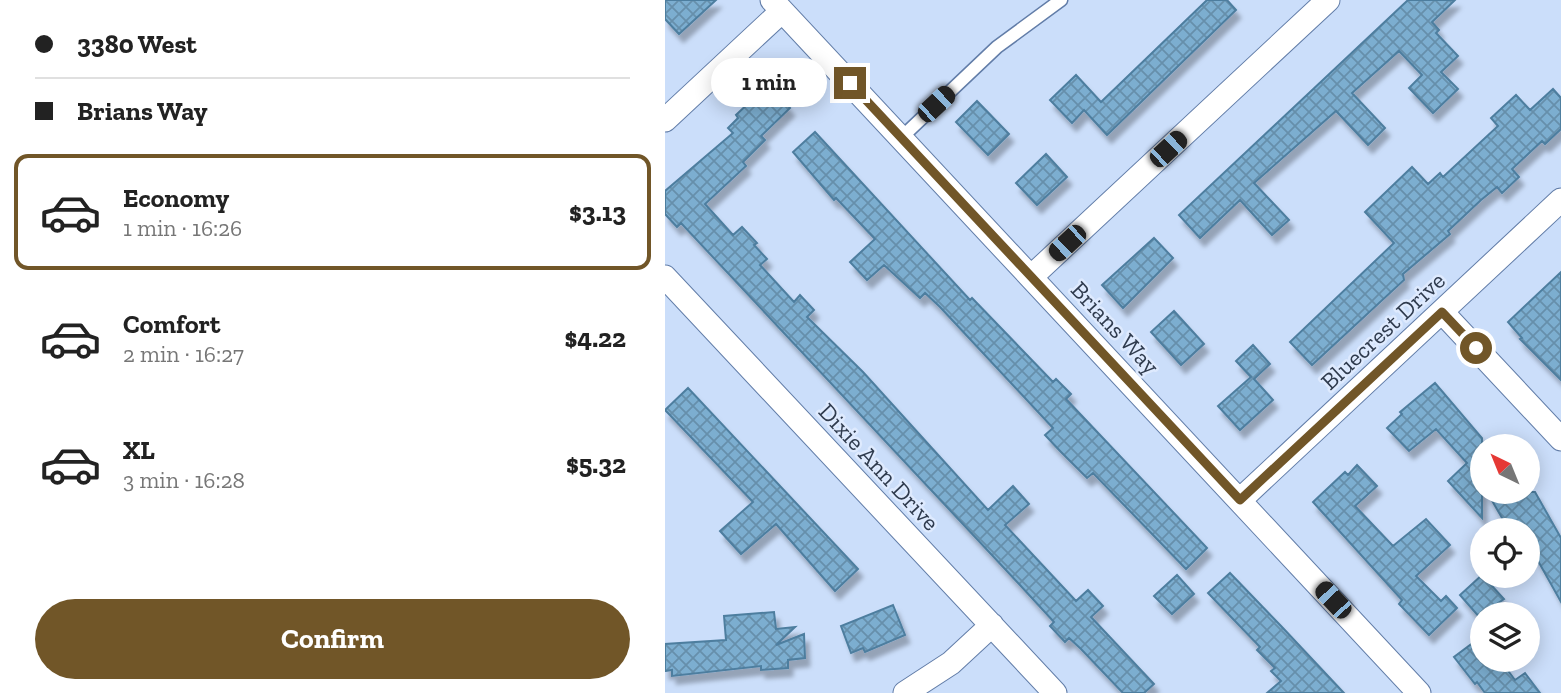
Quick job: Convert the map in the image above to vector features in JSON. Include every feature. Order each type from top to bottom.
[{"type":"street","points":[[1031,277],[1328,0]]},
{"type":"street","name":"Brians Way","points":[[777,6],[1419,693]]},
{"type":"street","points":[[665,120],[777,6]]},
{"type":"street","name":"Bluecrest Drive","points":[[1240,500],[1561,200]]},
{"type":"street","name":"Dixie Ann Drive","points":[[665,277],[1055,693]]},
{"type":"street","points":[[1442,312],[1561,439]]},
{"type":"street","points":[[905,693],[943,669],[992,625]]},
{"type":"lane","points":[[901,138],[997,47],[1061,0]]},
{"type":"building","points":[[665,0],[716,0],[679,34],[665,19]]},
{"type":"building","points":[[1207,0],[1227,0],[1236,10],[1107,135],[1084,110],[1072,123],[1050,100],[1076,75],[1101,102]]},
{"type":"building","points":[[1408,0],[1455,0],[1432,22],[1439,30],[1436,33],[1458,56],[1441,72],[1458,89],[1433,113],[1409,88],[1422,75],[1399,51],[1352,93],[1385,128],[1368,145],[1336,111],[1254,183],[1289,220],[1272,235],[1240,200],[1200,238],[1179,215]]},
{"type":"building","points":[[768,85],[790,108],[761,136],[765,140],[743,162],[746,166],[705,204],[733,235],[742,227],[757,243],[754,245],[767,259],[760,265],[794,302],[800,295],[814,310],[807,317],[863,372],[988,510],[1013,486],[1029,504],[1005,525],[1076,601],[1088,590],[1103,606],[1091,617],[1154,684],[1144,693],[1123,693],[1069,638],[1065,642],[1050,626],[1054,622],[1019,584],[681,223],[677,227],[665,214],[665,191],[733,133],[728,128],[738,118],[736,115]]},
{"type":"building","points":[[1553,89],[1561,98],[1561,129],[1545,144],[1542,141],[1512,169],[1519,177],[1502,193],[1497,187],[1481,200],[1448,231],[1450,234],[1403,274],[1404,280],[1312,365],[1290,342],[1394,243],[1365,212],[1412,167],[1428,184],[1440,173],[1443,177],[1498,126],[1491,118],[1516,95],[1530,110]]},
{"type":"building","points":[[977,101],[1009,134],[988,155],[956,122]]},
{"type":"building","points":[[815,132],[970,300],[972,298],[1053,382],[1056,379],[1071,394],[1066,399],[1207,548],[1186,569],[1093,473],[1087,478],[1061,452],[1045,435],[1053,428],[925,293],[920,298],[884,265],[867,280],[850,262],[875,239],[836,198],[834,200],[793,152]]},
{"type":"building","points":[[1046,154],[1067,177],[1037,205],[1016,183]]},
{"type":"building","points":[[1154,238],[1173,258],[1123,308],[1102,285]]},
{"type":"building","points":[[1561,272],[1561,380],[1520,339],[1522,338],[1508,322]]},
{"type":"building","points":[[1174,311],[1204,344],[1181,365],[1151,332]]},
{"type":"building","points":[[1253,345],[1270,364],[1254,379],[1273,400],[1240,430],[1218,406],[1251,377],[1236,361]]},
{"type":"building","points":[[1435,383],[1479,434],[1470,434],[1470,504],[1482,504],[1482,518],[1448,481],[1467,463],[1436,429],[1409,451],[1387,428],[1402,414],[1400,412]]},
{"type":"building","points":[[688,388],[858,569],[835,591],[776,524],[741,554],[720,531],[753,502],[665,410]]},
{"type":"building","points":[[1357,465],[1377,486],[1355,506],[1393,546],[1426,519],[1450,545],[1416,576],[1441,601],[1446,596],[1457,608],[1429,635],[1399,604],[1402,600],[1313,502],[1345,472],[1348,475]]},
{"type":"building","points":[[1540,501],[1561,538],[1561,602],[1540,564],[1540,518],[1502,518],[1494,504],[1540,504]]},
{"type":"building","points":[[1230,573],[1344,693],[1267,693],[1281,681],[1271,671],[1275,668],[1257,650],[1260,647],[1208,593]]},
{"type":"building","points":[[1177,575],[1194,594],[1172,614],[1154,596]]},
{"type":"building","points":[[1470,586],[1494,588],[1504,599],[1500,602],[1470,602],[1470,606],[1460,595]]},
{"type":"building","points":[[893,605],[905,635],[865,652],[863,648],[851,653],[841,626]]},
{"type":"building","points":[[774,612],[776,629],[795,627],[776,645],[804,634],[805,658],[788,660],[788,668],[761,670],[761,666],[672,676],[672,670],[665,671],[665,644],[726,640],[724,616]]},
{"type":"building","points":[[1470,645],[1470,672],[1509,672],[1515,680],[1525,673],[1540,693],[1485,693],[1454,657]]},
{"type":"route","points":[[850,83],[1240,500],[1442,312],[1476,348]]}]
